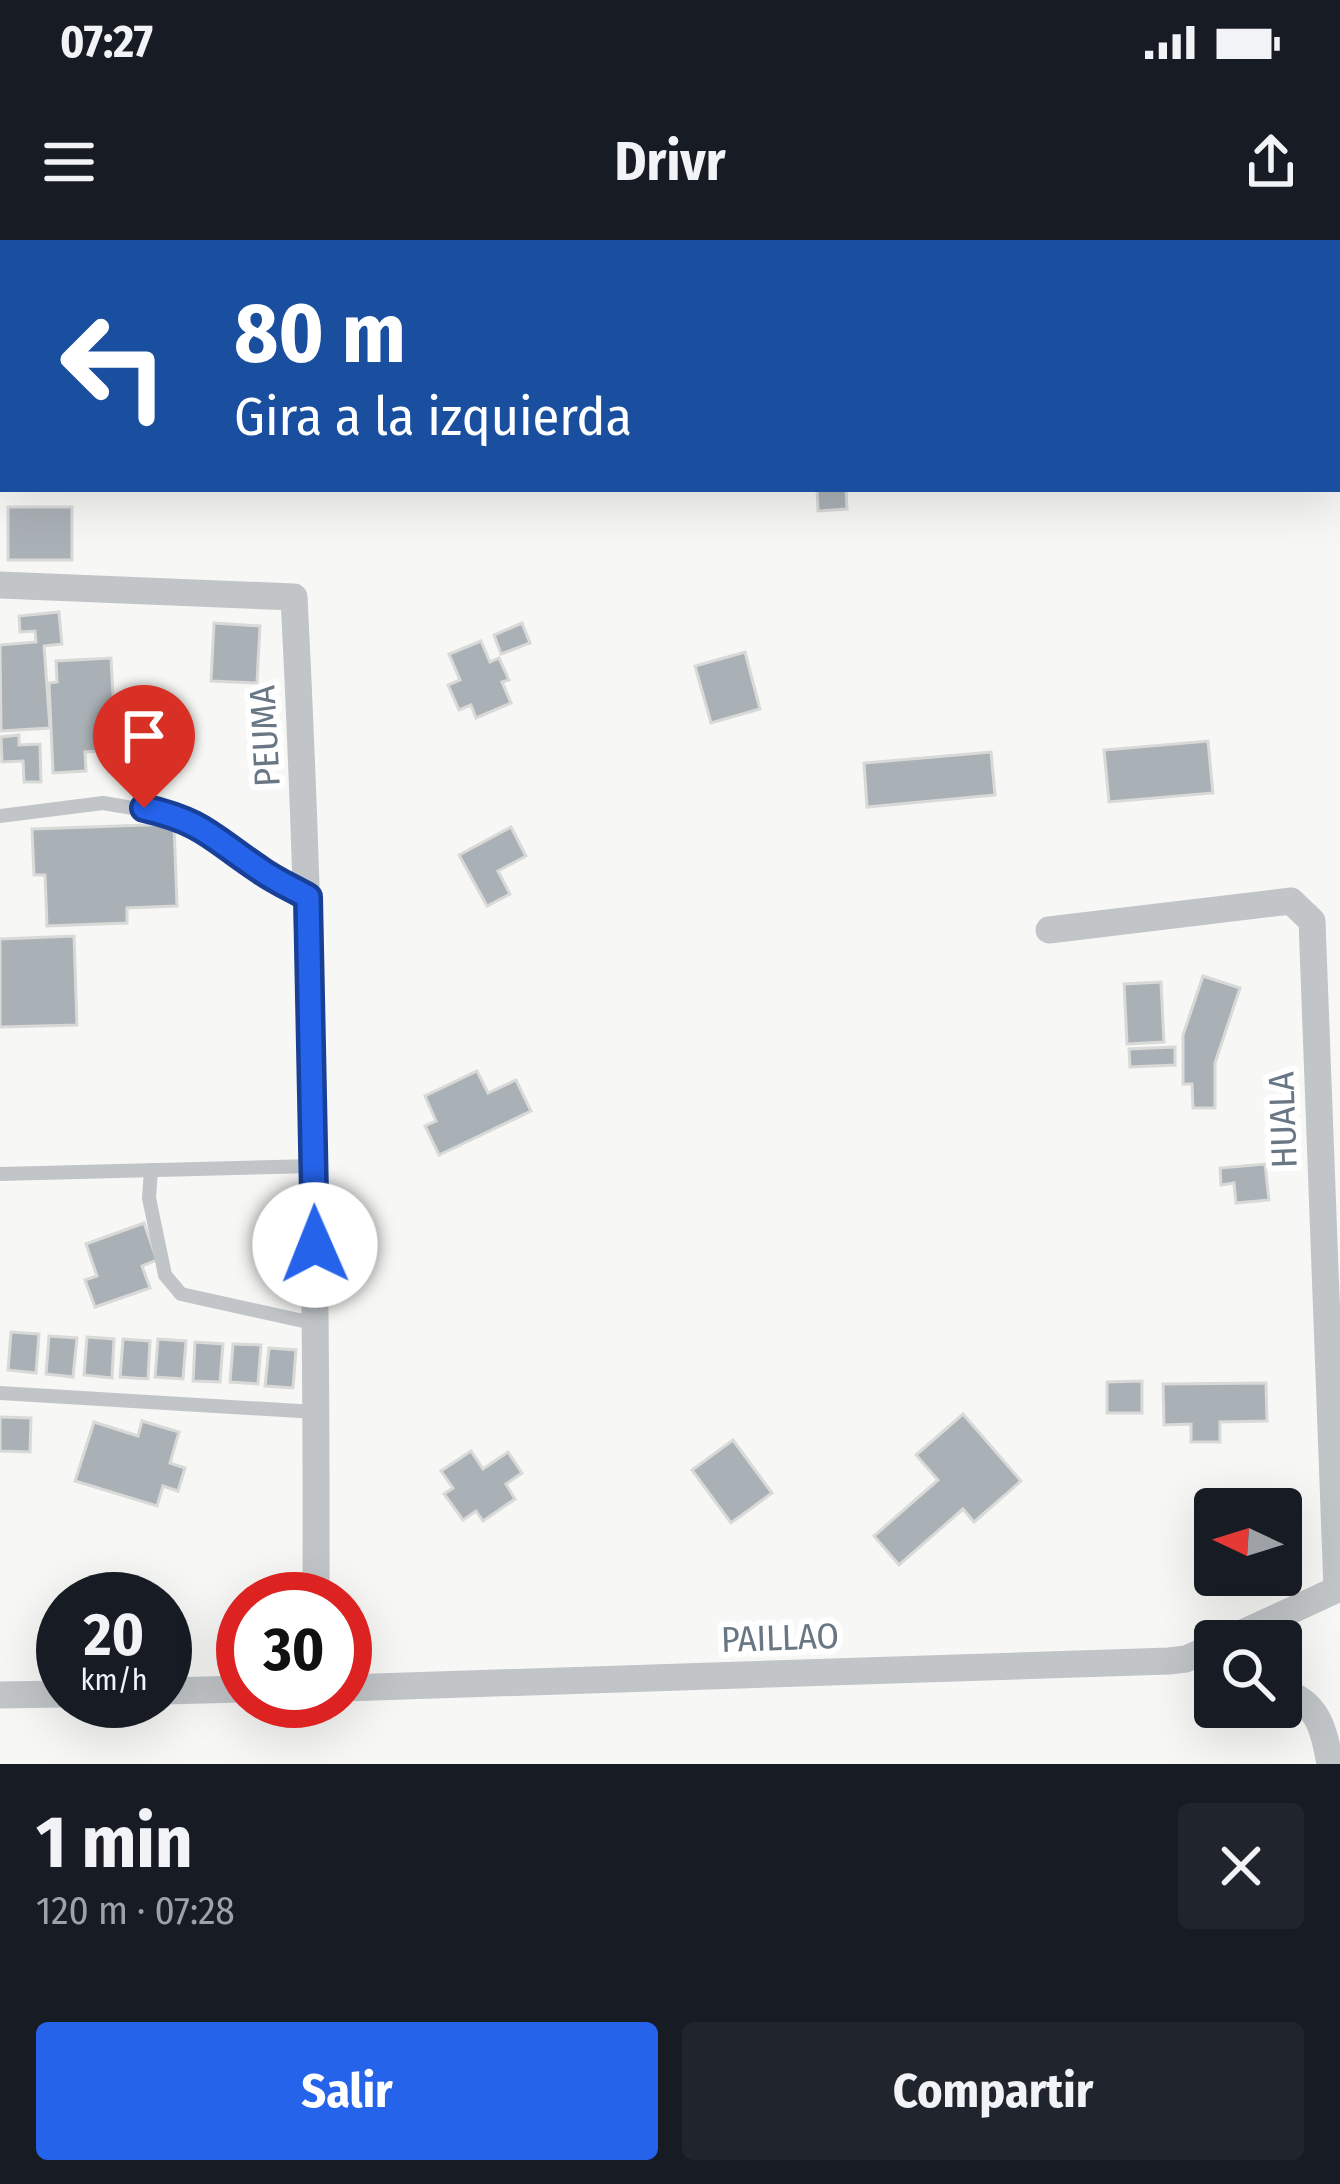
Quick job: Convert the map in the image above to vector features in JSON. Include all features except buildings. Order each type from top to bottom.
[{"type":"street","name":"PEUMA","points":[[0,585],[294,597],[308,897],[317,1324],[316,1572]]},
{"type":"street","name":"HUALA","points":[[1049,931],[1291,901],[1312,921],[1338,1588]]},
{"type":"street","points":[[1270,1620],[1338,1588]]},
{"type":"street","name":"PAILLAO","points":[[372,1687],[1194,1655]]},
{"type":"street","points":[[1186,1659],[1194,1662]]},
{"type":"street","points":[[0,1695],[36,1694]]},
{"type":"street","points":[[1302,1700],[1316,1714],[1330,1764]]},
{"type":"lane","points":[[0,816],[103,803],[180,816],[308,897]]},
{"type":"lane","points":[[0,1174],[314,1166]]},
{"type":"lane","points":[[152,1170],[149,1198],[165,1275],[181,1294],[317,1324]]},
{"type":"lane","points":[[0,1393],[316,1412]]},
{"type":"route","points":[[144,808],[180,816],[218,836],[258,869],[308,897],[315,1245]]}]
